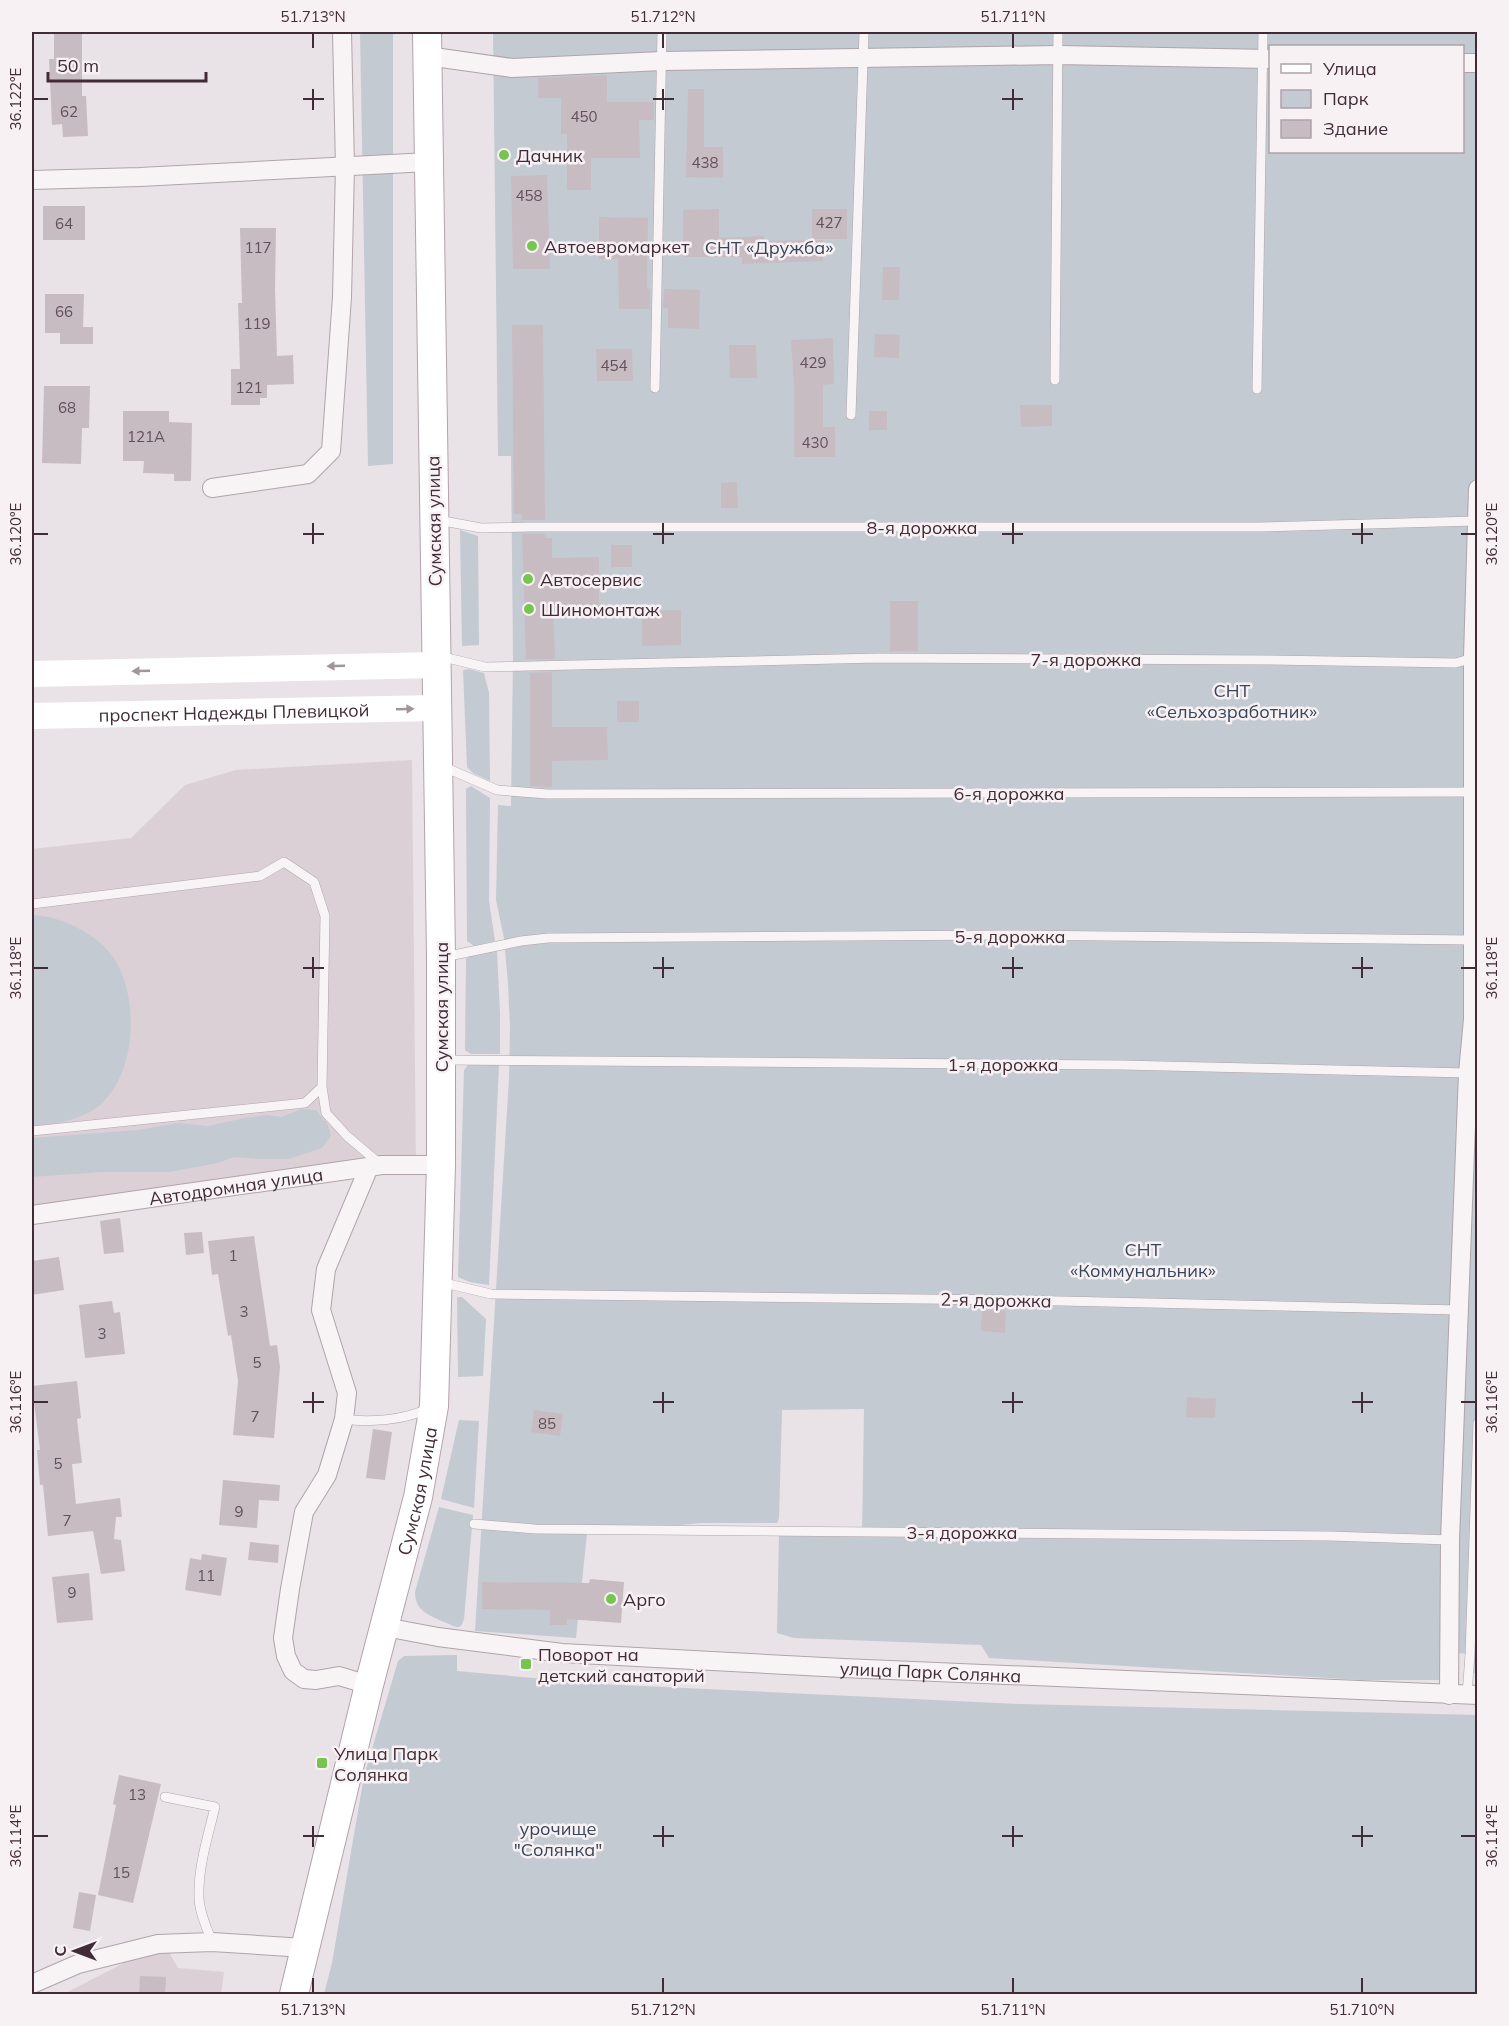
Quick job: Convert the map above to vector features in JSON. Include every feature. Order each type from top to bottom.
[{"type":"main road","name":"Сумская улица","points":[[294,1995],[369,1685],[386,1627],[418,1497],[434,1406],[439,1282],[442,1060],[427,44]]},
{"type":"main road","points":[[32,674],[436,660]]},
{"type":"main road","name":"проспект Надежды Плевицкой","points":[[32,716],[437,708]]},
{"type":"street","points":[[212,488],[308,474],[331,451],[342,297],[345,166],[342,32]]},
{"type":"street","points":[[427,44],[512,68],[662,61],[1058,55],[1266,59]]},
{"type":"street","points":[[32,180],[429,162]]},
{"type":"street","points":[[1464,1695],[1450,1540],[1468,1073],[1473,1019],[1475,521],[1478,489]]},
{"type":"street","name":"Автодромная улица","points":[[32,1215],[376,1166],[441,1165]]},
{"type":"street","points":[[369,1685],[339,1676],[316,1680],[304,1679],[293,1671],[286,1656],[283,1638],[304,1512],[327,1475],[344,1419],[347,1393],[321,1310],[326,1269],[376,1166]]},
{"type":"street","name":"улица Парк Солянка","points":[[386,1627],[438,1637],[562,1653],[843,1668],[1464,1695]]},
{"type":"street","points":[[32,1984],[78,1964],[158,1944],[212,1942],[303,1957]]},
{"type":"lane","points":[[655,388],[662,32]]},
{"type":"lane","points":[[851,415],[864,32]]},
{"type":"lane","points":[[1055,380],[1058,32]]},
{"type":"lane","points":[[1257,389],[1266,59],[1263,32]]},
{"type":"lane","name":"8-я дорожка","points":[[434,520],[481,528],[1259,527],[1475,521]]},
{"type":"lane","name":"7-я дорожка","points":[[436,660],[485,667],[903,658],[1246,659],[1456,663],[1475,658]]},
{"type":"lane","name":"6-я дорожка","points":[[439,765],[497,790],[547,794],[1474,792]]},
{"type":"lane","points":[[32,904],[260,876],[284,862],[314,882],[325,916],[321,1087],[326,1113],[376,1166]]},
{"type":"lane","name":"5-я дорожка","points":[[441,957],[548,938],[1008,935],[1472,939]]},
{"type":"lane","name":"1-я дорожка","points":[[442,1060],[1133,1065],[1468,1073]]},
{"type":"lane","points":[[32,1131],[305,1103],[321,1087]]},
{"type":"lane","name":"2-я дорожка","points":[[439,1282],[491,1294],[1023,1300],[1459,1310]]},
{"type":"lane","points":[[344,1419],[360,1421],[415,1415],[434,1406]]},
{"type":"lane","points":[[1464,1695],[1475,1551],[1478,1423]]},
{"type":"lane","name":"3-я дорожка","points":[[474,1524],[535,1529],[1318,1535],[1450,1540]]},
{"type":"lane","points":[[165,1797],[214,1807],[199,1896],[202,1914],[212,1942]]},
{"type":"shaded area","points":[[412,760],[416,1170],[32,1213],[32,849],[131,838],[185,785],[236,770]]},
{"type":"shaded area","points":[[169,1952],[178,1968],[224,1972],[221,1994],[64,1994],[141,1954]]},
{"type":"green space","points":[[360,32],[393,32],[393,464],[368,466]]},
{"type":"green space","points":[[493,32],[1477,32],[1478,944],[1447,1680],[1361,1680],[989,1658],[981,1645],[794,1638],[777,1633],[779,1534],[862,1536],[864,1409],[782,1410],[777,1523],[701,1523],[587,1534],[576,1638],[475,1631],[509,1078],[508,984],[504,938],[496,900],[498,805],[511,806],[513,656],[511,456],[498,456]]},
{"type":"green space","points":[[460,530],[478,536],[479,645],[462,646]]},
{"type":"green space","points":[[469,669],[484,673],[489,693],[490,781],[473,773],[467,767],[463,670]]},
{"type":"green space","points":[[471,786],[490,798],[489,901],[495,941],[474,946],[467,941],[466,789]]},
{"type":"green space","points":[[32,915],[68,923],[91,936],[110,953],[124,979],[131,1015],[128,1054],[115,1087],[104,1101],[80,1117],[32,1126]]},
{"type":"green space","points":[[497,951],[500,1054],[471,1054],[465,1050],[466,959],[471,955]]},
{"type":"green space","points":[[469,1064],[499,1065],[489,1285],[470,1282],[458,1277],[464,1070]]},
{"type":"green space","points":[[1477,1064],[1477,1673],[1474,1673],[1474,1654],[1453,1653]]},
{"type":"green space","points":[[302,1109],[316,1110],[328,1125],[331,1136],[322,1148],[289,1159],[234,1157],[218,1163],[169,1172],[102,1172],[32,1177],[32,1138],[138,1130],[178,1123],[208,1126],[267,1115],[281,1117]]},
{"type":"green space","points":[[457,1297],[462,1297],[486,1319],[483,1376],[458,1377]]},
{"type":"green space","points":[[459,1420],[479,1421],[474,1508],[441,1499]]},
{"type":"green space","points":[[439,1507],[473,1515],[464,1619],[462,1625],[458,1627],[420,1608],[415,1592]]},
{"type":"green space","name":"урочище \"Солянка\"","points":[[457,1655],[457,1671],[600,1684],[1020,1704],[1477,1715],[1477,1994],[324,1994],[332,1963],[364,1776],[398,1661],[404,1656]]},
{"type":"building","points":[[54,32],[82,32],[82,96],[86,96],[88,136],[63,137],[62,124],[52,125],[49,59],[54,59]]},
{"type":"building","points":[[607,75],[607,102],[654,102],[654,120],[639,120],[640,158],[591,158],[591,190],[567,190],[567,134],[561,134],[561,98],[538,98],[538,78]]},
{"type":"building","points":[[688,89],[704,89],[704,147],[723,147],[723,178],[686,177]]},
{"type":"building","points":[[547,175],[550,269],[513,269],[511,176]]},
{"type":"building","points":[[43,206],[85,206],[85,240],[43,240]]},
{"type":"building","points":[[719,209],[719,238],[764,236],[765,241],[823,240],[823,261],[742,264],[742,257],[683,257],[683,210]]},
{"type":"building","points":[[812,209],[847,209],[847,239],[812,239]]},
{"type":"building","points":[[599,217],[648,218],[647,288],[650,289],[650,309],[619,309],[618,259],[599,259]]},
{"type":"building","points":[[240,228],[276,228],[277,356],[293,355],[294,384],[267,385],[267,398],[260,398],[260,405],[231,405],[231,369],[240,369],[238,303],[242,303]]},
{"type":"building","points":[[883,267],[900,267],[899,300],[882,300]]},
{"type":"building","points":[[664,289],[700,290],[699,329],[668,328],[668,308],[663,308]]},
{"type":"building","points":[[45,294],[84,294],[83,327],[93,327],[93,344],[60,344],[60,333],[45,333]]},
{"type":"building","points":[[512,325],[543,325],[545,520],[522,520],[522,514],[514,514]]},
{"type":"building","points":[[875,334],[900,335],[899,358],[874,357]]},
{"type":"building","points":[[833,338],[834,384],[823,385],[823,427],[835,427],[835,457],[794,457],[794,386],[791,340]]},
{"type":"building","points":[[729,345],[756,345],[757,378],[730,378]]},
{"type":"building","points":[[596,349],[632,349],[633,381],[597,381]]},
{"type":"building","points":[[44,386],[90,386],[89,428],[82,428],[81,464],[42,463]]},
{"type":"building","points":[[1020,405],[1052,405],[1052,426],[1021,427]]},
{"type":"building","points":[[123,411],[169,411],[169,422],[192,423],[191,481],[174,481],[174,474],[143,473],[144,461],[123,461]]},
{"type":"building","points":[[869,411],[887,411],[887,430],[869,430]]},
{"type":"building","points":[[737,482],[738,508],[721,508],[721,483]]},
{"type":"building","points":[[522,534],[545,534],[545,538],[552,538],[552,558],[599,557],[599,605],[553,605],[555,659],[526,659]]},
{"type":"building","points":[[611,545],[632,545],[632,567],[611,567]]},
{"type":"building","points":[[890,601],[918,601],[918,651],[890,651]]},
{"type":"building","points":[[681,610],[681,645],[642,646],[642,611]]},
{"type":"building","points":[[552,672],[552,727],[607,727],[608,760],[552,761],[552,787],[530,786],[530,673]]},
{"type":"building","points":[[617,701],[639,701],[639,722],[617,722]]},
{"type":"building","points":[[120,1218],[124,1252],[104,1254],[100,1221]]},
{"type":"building","points":[[202,1232],[204,1253],[186,1255],[184,1233]]},
{"type":"building","points":[[254,1236],[270,1346],[277,1345],[280,1367],[274,1438],[233,1435],[238,1381],[218,1274],[212,1275],[208,1241]]},
{"type":"building","points":[[59,1257],[64,1290],[32,1295],[32,1261]]},
{"type":"building","points":[[112,1301],[114,1313],[120,1312],[125,1354],[85,1358],[79,1305]]},
{"type":"building","points":[[982,1310],[1006,1311],[1005,1333],[981,1331]]},
{"type":"building","points":[[77,1381],[81,1418],[77,1419],[82,1463],[72,1464],[76,1504],[120,1498],[122,1517],[116,1517],[114,1539],[121,1540],[125,1571],[101,1574],[93,1531],[48,1536],[43,1485],[40,1485],[37,1450],[40,1450],[32,1386]]},
{"type":"building","points":[[1187,1397],[1216,1399],[1215,1418],[1186,1417]]},
{"type":"building","points":[[534,1410],[563,1414],[560,1436],[531,1432]]},
{"type":"building","points":[[373,1429],[392,1432],[385,1480],[366,1478]]},
{"type":"building","points":[[223,1480],[280,1485],[279,1501],[259,1500],[257,1528],[219,1525]]},
{"type":"building","points":[[250,1542],[279,1545],[278,1563],[248,1560]]},
{"type":"building","points":[[202,1554],[227,1558],[221,1596],[185,1590],[190,1558],[201,1560]]},
{"type":"building","points":[[89,1573],[93,1620],[57,1623],[52,1577]]},
{"type":"building","points":[[590,1579],[624,1582],[621,1623],[567,1619],[567,1625],[550,1625],[550,1610],[482,1609],[482,1582],[589,1583]]},
{"type":"building","points":[[119,1775],[161,1784],[133,1903],[98,1895],[116,1805],[113,1804]]},
{"type":"building","points":[[79,1892],[96,1895],[90,1931],[73,1928]]},
{"type":"building","points":[[140,1976],[166,1977],[165,1995],[139,1995]]},
{"type":"place","name":"Дачник","points":[[504,155]]},
{"type":"place","name":"Автоевромаркет","points":[[532,246]]},
{"type":"place","name":"Автосервис","points":[[528,579]]},
{"type":"place","name":"Шиномонтаж","points":[[529,609]]},
{"type":"place","name":"Арго","points":[[611,1599]]},
{"type":"place","name":"Поворот на детский санаторий","points":[[526,1664]]},
{"type":"place","name":"Улица Парк Солянка","points":[[322,1763]]},
{"type":"park label","name":"СНТ «Дружба»","points":[[769,247]]},
{"type":"park label","name":"СНТ «Сельхозработник»","points":[[1232,700]]},
{"type":"park label","name":"СНТ «Коммунальник»","points":[[1143,1259]]}]
